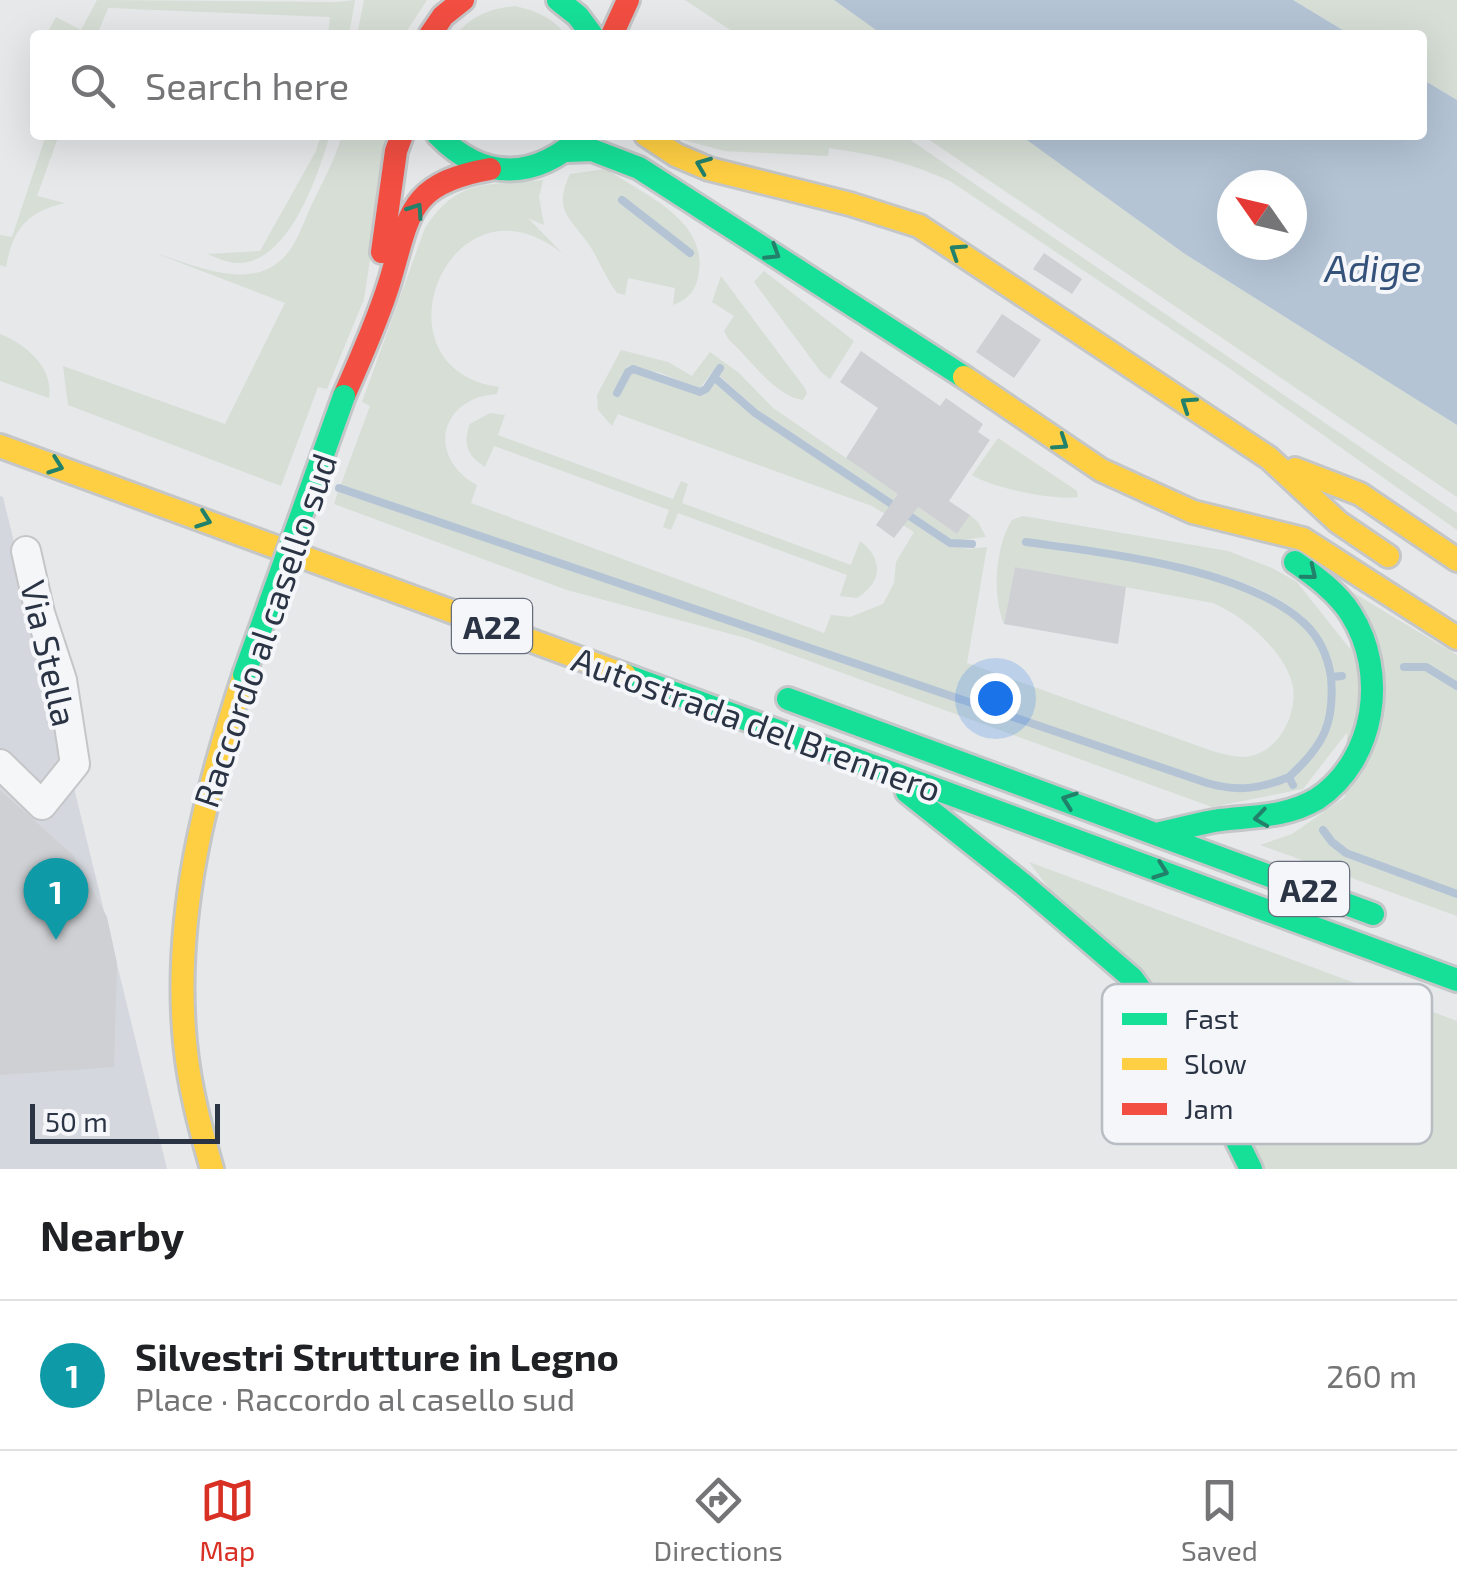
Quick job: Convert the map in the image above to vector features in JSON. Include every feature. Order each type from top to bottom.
[{"type":"main road","points":[[433,30],[443,16],[463,0]]},
{"type":"main road","points":[[558,0],[588,30]]},
{"type":"main road","points":[[614,30],[628,0]]},
{"type":"main road","name":"Raccordo al casello sud","points":[[371,334],[400,140]]},
{"type":"main road","points":[[443,140],[455,152],[490,168]]},
{"type":"main road","points":[[655,140],[697,164],[740,179],[888,212],[919,226],[1269,458],[1338,522],[1412,573]]},
{"type":"main road","points":[[575,143],[638,168],[886,326],[1101,470],[1193,512],[1303,539],[1457,638]]},
{"type":"main road","name":"Raccordo al casello sud","points":[[212,1169],[188,1069],[180,988],[185,902],[201,812],[244,675],[344,396],[395,267],[399,242],[422,199],[448,176],[490,168],[532,168],[575,143]]},
{"type":"main road","name":"Autostrada del Brennero","points":[[0,446],[1457,980]]},
{"type":"main road","points":[[1269,458],[1360,494],[1457,560]]},
{"type":"main road","points":[[277,514],[314,527]]},
{"type":"main road","points":[[1160,834],[1221,820],[1276,816],[1302,806],[1321,796],[1338,780],[1354,760],[1366,734],[1372,684],[1364,641],[1352,617],[1329,589],[1304,568],[1228,522]]},
{"type":"main road","name":"Autostrada del Brennero","points":[[774,694],[1394,922]]},
{"type":"main road","points":[[872,765],[1024,885],[1136,984]]},
{"type":"main road","points":[[1238,1144],[1251,1169]]},
{"type":"street","name":"Via Stella","points":[[0,764],[42,805],[75,764],[62,680],[40,614],[26,550]]},
{"type":"shaded area","points":[[97,0],[355,0],[350,30],[329,30],[330,17],[108,8],[99,30],[81,30]]},
{"type":"shaded area","points":[[364,0],[427,0],[407,30],[358,30]]},
{"type":"shaded area","points":[[685,0],[834,0],[876,30],[730,30]]},
{"type":"shaded area","points":[[1293,0],[1457,0],[1457,100],[1427,82],[1427,30],[1343,30]]},
{"type":"shaded area","points":[[515,6],[530,10],[561,30],[460,30],[482,14]]},
{"type":"shaded area","points":[[56,17],[81,30],[49,30]]},
{"type":"shaded area","points":[[44,140],[57,140],[37,196],[65,203],[40,211],[24,224],[17,232],[6,267],[0,265],[0,235],[12,237]]},
{"type":"shaded area","points":[[319,140],[328,140],[309,193],[272,249],[237,263],[207,254],[260,251]]},
{"type":"shaded area","points":[[340,140],[388,140],[364,299],[327,389],[318,387],[281,486],[68,405],[63,366],[225,424],[285,303],[155,253],[219,272],[252,274],[267,269],[281,260],[295,242]]},
{"type":"shaded area","points":[[683,140],[910,140],[1457,513],[1457,530],[1226,366],[950,181],[906,164],[845,150],[829,148],[828,156],[725,151]]},
{"type":"shaded area","points":[[929,140],[1028,140],[1185,254],[1457,425],[1457,497]]},
{"type":"shaded area","points":[[606,169],[669,210],[693,237],[699,253],[698,277],[692,292],[679,303],[673,305],[675,288],[628,278],[625,295],[617,293],[567,215],[563,198],[570,174]]},
{"type":"shaded area","points":[[543,180],[539,197],[544,225],[528,218],[562,253],[522,232],[486,234],[458,251],[439,279],[431,313],[437,346],[459,372],[499,387],[497,394],[462,406],[446,431],[451,460],[461,474],[477,485],[471,503],[824,633],[831,615],[850,617],[883,604],[894,583],[896,562],[914,532],[872,506],[618,414],[612,426],[598,410],[597,395],[621,350],[668,362],[692,376],[710,352],[739,373],[773,408],[957,534],[970,515],[986,537],[954,541],[757,410],[719,375],[722,370],[717,366],[699,389],[661,373],[628,366],[615,392],[620,394],[633,371],[698,394],[706,391],[714,380],[750,412],[947,544],[968,549],[987,547],[967,663],[1212,751],[1241,757],[1261,752],[1278,739],[1289,719],[1293,687],[1273,649],[1225,609],[1213,603],[1015,567],[1004,624],[1000,613],[997,572],[1002,543],[1012,520],[1023,516],[1228,551],[1297,582],[1350,649],[1348,731],[1303,789],[1212,807],[746,638],[567,590],[334,504],[338,492],[1222,791],[1262,790],[1288,779],[1292,785],[1297,783],[1293,777],[1314,756],[1327,734],[1334,679],[1342,674],[1333,673],[1320,637],[1302,616],[1279,599],[1224,576],[1056,542],[1026,542],[1191,573],[1267,600],[1298,622],[1320,649],[1330,684],[1327,719],[1313,749],[1297,766],[1280,777],[1250,785],[1218,784],[340,487],[370,406],[362,402],[425,228],[437,212],[462,192],[490,184]]},
{"type":"shaded area","points":[[764,271],[854,341],[830,379],[754,282]]},
{"type":"shaded area","points":[[721,276],[804,387],[807,393],[803,400],[772,384],[729,340],[724,331],[734,316],[712,302]]},
{"type":"shaded area","points":[[0,334],[19,344],[43,367],[49,398],[0,381]]},
{"type":"shaded area","points":[[490,413],[505,415],[498,435],[673,499],[681,481],[688,484],[682,503],[851,565],[860,541],[873,555],[875,578],[857,598],[840,596],[847,575],[678,513],[671,530],[663,527],[669,510],[494,446],[485,467],[471,454],[467,438],[470,424]]},
{"type":"shaded area","points":[[998,438],[1077,491],[1078,497],[1024,492],[972,475]]},
{"type":"shaded area","points":[[0,496],[3,497],[167,1169],[0,1169]]},
{"type":"shaded area","points":[[1352,592],[1457,655],[1457,916],[1260,845],[1292,834],[1345,797]]},
{"type":"shaded area","points":[[1029,862],[1357,984],[1121,984]]},
{"type":"shaded area","points":[[1432,1012],[1457,1021],[1457,1169],[1261,1169],[1242,1144],[1432,1144]]},
{"type":"water","points":[[834,0],[1293,0],[1343,30],[876,30]]},
{"type":"water","name":"Adige","points":[[1427,82],[1457,100],[1457,425],[1185,254],[1027,140],[1427,140]]},
{"type":"building","points":[[1044,253],[1082,279],[1072,294],[1033,269]]},
{"type":"building","points":[[1002,314],[1041,340],[1014,378],[976,352]]},
{"type":"building","points":[[861,351],[940,406],[946,398],[983,424],[978,432],[990,440],[949,501],[970,515],[957,534],[918,507],[894,538],[876,525],[898,494],[846,458],[878,408],[840,382]]},
{"type":"building","points":[[1015,567],[1126,587],[1118,644],[1004,624]]},
{"type":"building","points":[[0,790],[74,856],[107,917],[117,963],[114,1067],[0,1075]]},
{"type":"waterway","points":[[622,200],[690,253]]},
{"type":"waterway","points":[[617,393],[633,369],[700,392],[720,368]]},
{"type":"waterway","points":[[714,377],[755,413],[950,543],[972,544]]},
{"type":"waterway","points":[[339,488],[1207,783],[1248,788],[1289,777],[1293,785]]},
{"type":"waterway","points":[[1026,542],[1172,566],[1247,589],[1304,623],[1322,648],[1331,677],[1342,676]]},
{"type":"waterway","points":[[1404,667],[1426,667],[1457,686]]},
{"type":"waterway","points":[[1289,777],[1324,733],[1331,708],[1331,677]]},
{"type":"waterway","points":[[1323,830],[1346,853],[1457,894]]},
{"type":"traffic: fast","points":[[558,0],[588,30]]},
{"type":"traffic: fast","points":[[444,140],[473,161],[510,170],[547,161],[577,140]]},
{"type":"traffic: fast","points":[[567,151],[592,150],[639,168],[964,377]]},
{"type":"traffic: fast","points":[[244,675],[344,396]]},
{"type":"traffic: fast","points":[[1160,833],[1294,809],[1317,799],[1352,762],[1370,714],[1370,662],[1363,637],[1340,599],[1295,562]]},
{"type":"traffic: fast","points":[[625,675],[1457,980]]},
{"type":"traffic: fast","points":[[788,699],[1373,914]]},
{"type":"traffic: fast","points":[[907,792],[1024,885],[1136,984]]},
{"type":"traffic: fast","points":[[1238,1144],[1251,1169]]},
{"type":"traffic: slow","points":[[654,140],[709,169],[850,204],[919,226],[1269,458],[1338,522],[1388,556]]},
{"type":"traffic: slow","points":[[964,377],[1101,470],[1193,512],[1303,539],[1457,638]]},
{"type":"traffic: slow","points":[[0,446],[625,675]]},
{"type":"traffic: slow","points":[[1295,469],[1360,494],[1457,560]]},
{"type":"traffic: slow","points":[[212,1169],[187,1058],[182,995],[184,948],[205,810],[244,675]]},
{"type":"traffic: jam","points":[[433,30],[443,16],[463,0]]},
{"type":"traffic: jam","points":[[614,30],[628,0]]},
{"type":"traffic: jam","points":[[382,252],[400,140]]},
{"type":"traffic: jam","points":[[344,396],[378,315],[415,208],[441,184],[490,169]]},
{"type":"place","name":"Silvestri Strutture in Legno","points":[[56,940]]}]
